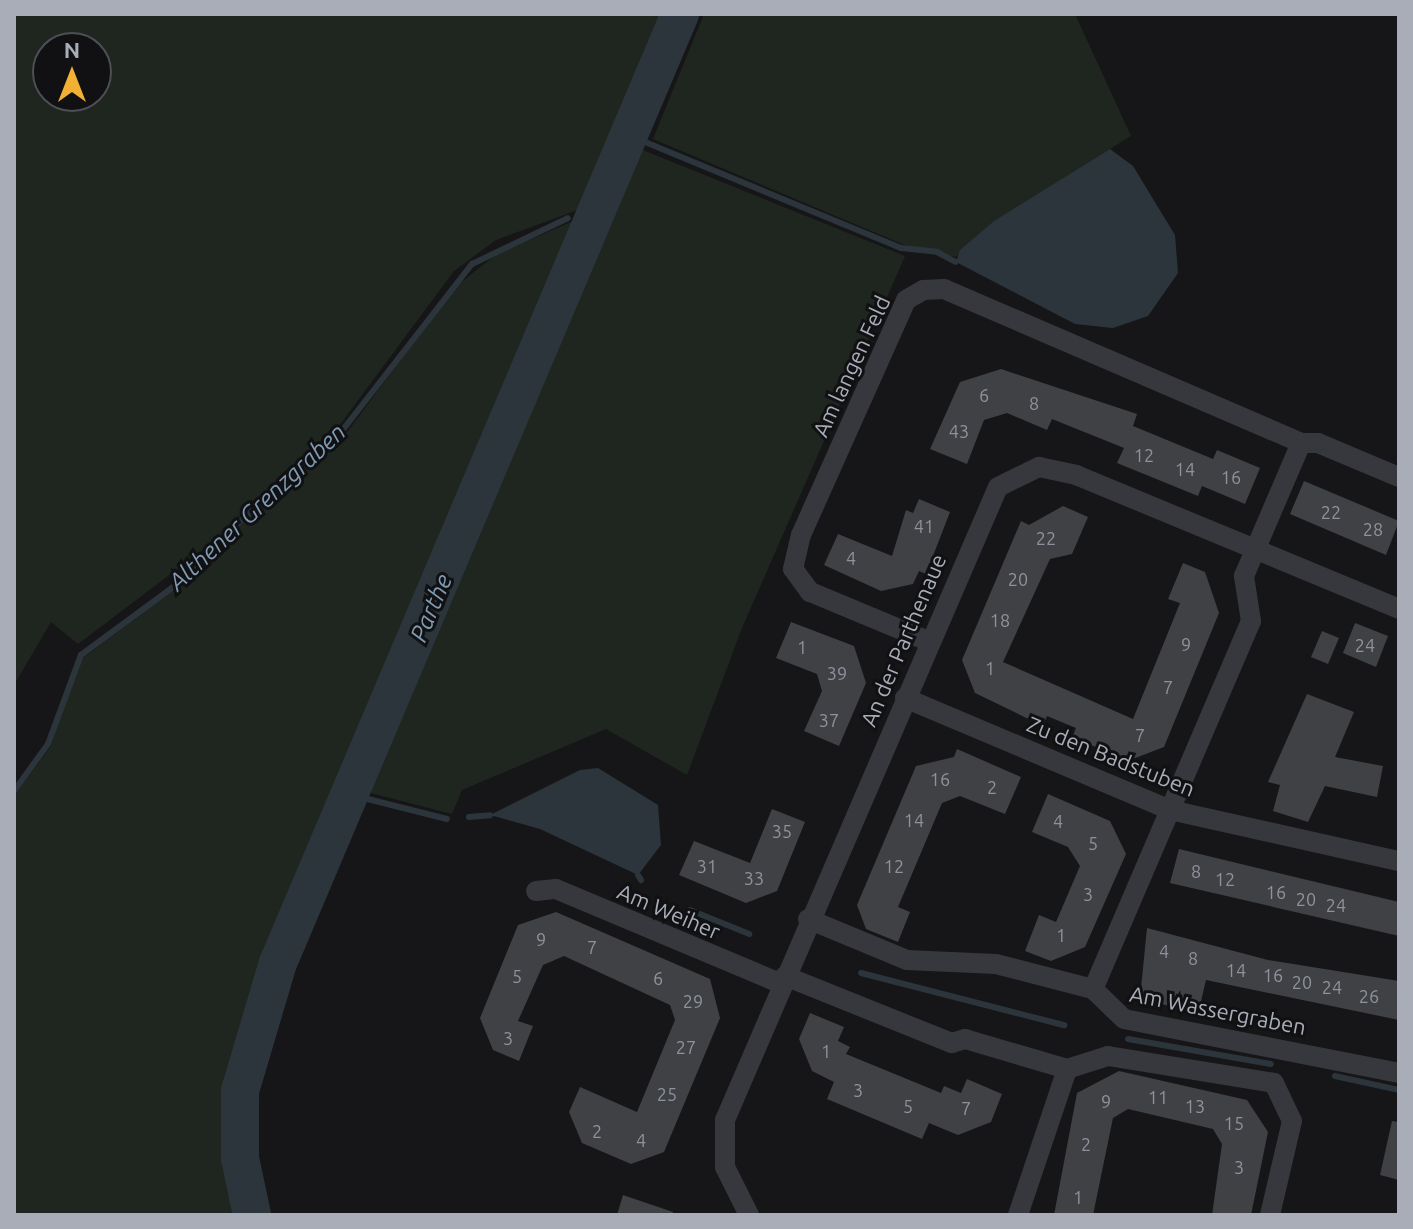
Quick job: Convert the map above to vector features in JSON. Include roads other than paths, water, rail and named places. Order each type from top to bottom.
[{"type":"street","name":"Am langen Feld","points":[[928,641],[810,592],[793,569],[801,535],[906,300],[923,290],[944,289],[1301,443],[1318,443],[1399,477]]},
{"type":"street","points":[[1093,989],[1251,621],[1244,576],[1301,443]]},
{"type":"street","name":"An der Parthenaue","points":[[749,1215],[725,1167],[725,1120],[808,919],[991,498],[1018,472],[1039,467],[1076,475],[1399,609]]},
{"type":"street","name":"Zu den Badstuben","points":[[905,698],[1170,810],[1399,861]]},
{"type":"street","name":"Am Weiher","points":[[536,891],[556,889],[783,980]]},
{"type":"street","name":"Am Wassergraben","points":[[808,919],[907,960],[996,964],[1093,989],[1124,1019],[1399,1073]]},
{"type":"street","points":[[783,980],[952,1043],[965,1039],[1067,1069],[1108,1056],[1274,1083],[1292,1121],[1270,1215]]},
{"type":"street","points":[[1018,1215],[1067,1069]]},
{"type":"waterway","name":"Parthe","points":[[252,1215],[240,1158],[240,1091],[278,963],[680,14]]},
{"type":"waterway","points":[[633,137],[901,248],[937,252],[956,262]]},
{"type":"waterway","name":"Althener Grenzgraben","points":[[591,208],[605,202]]},
{"type":"waterway","name":"Althener Grenzgraben","points":[[14,791],[48,744],[81,655],[195,571],[222,537],[338,436],[472,264],[568,218]]},
{"type":"waterway","points":[[348,794],[447,819]]},
{"type":"waterway","points":[[469,817],[490,815]]},
{"type":"waterway","points":[[638,875],[641,880]]},
{"type":"waterway","points":[[690,910],[749,934]]},
{"type":"waterway","points":[[861,973],[1064,1025]]},
{"type":"waterway","points":[[1128,1039],[1271,1064]]},
{"type":"waterway","points":[[1335,1076],[1399,1090]]}]
